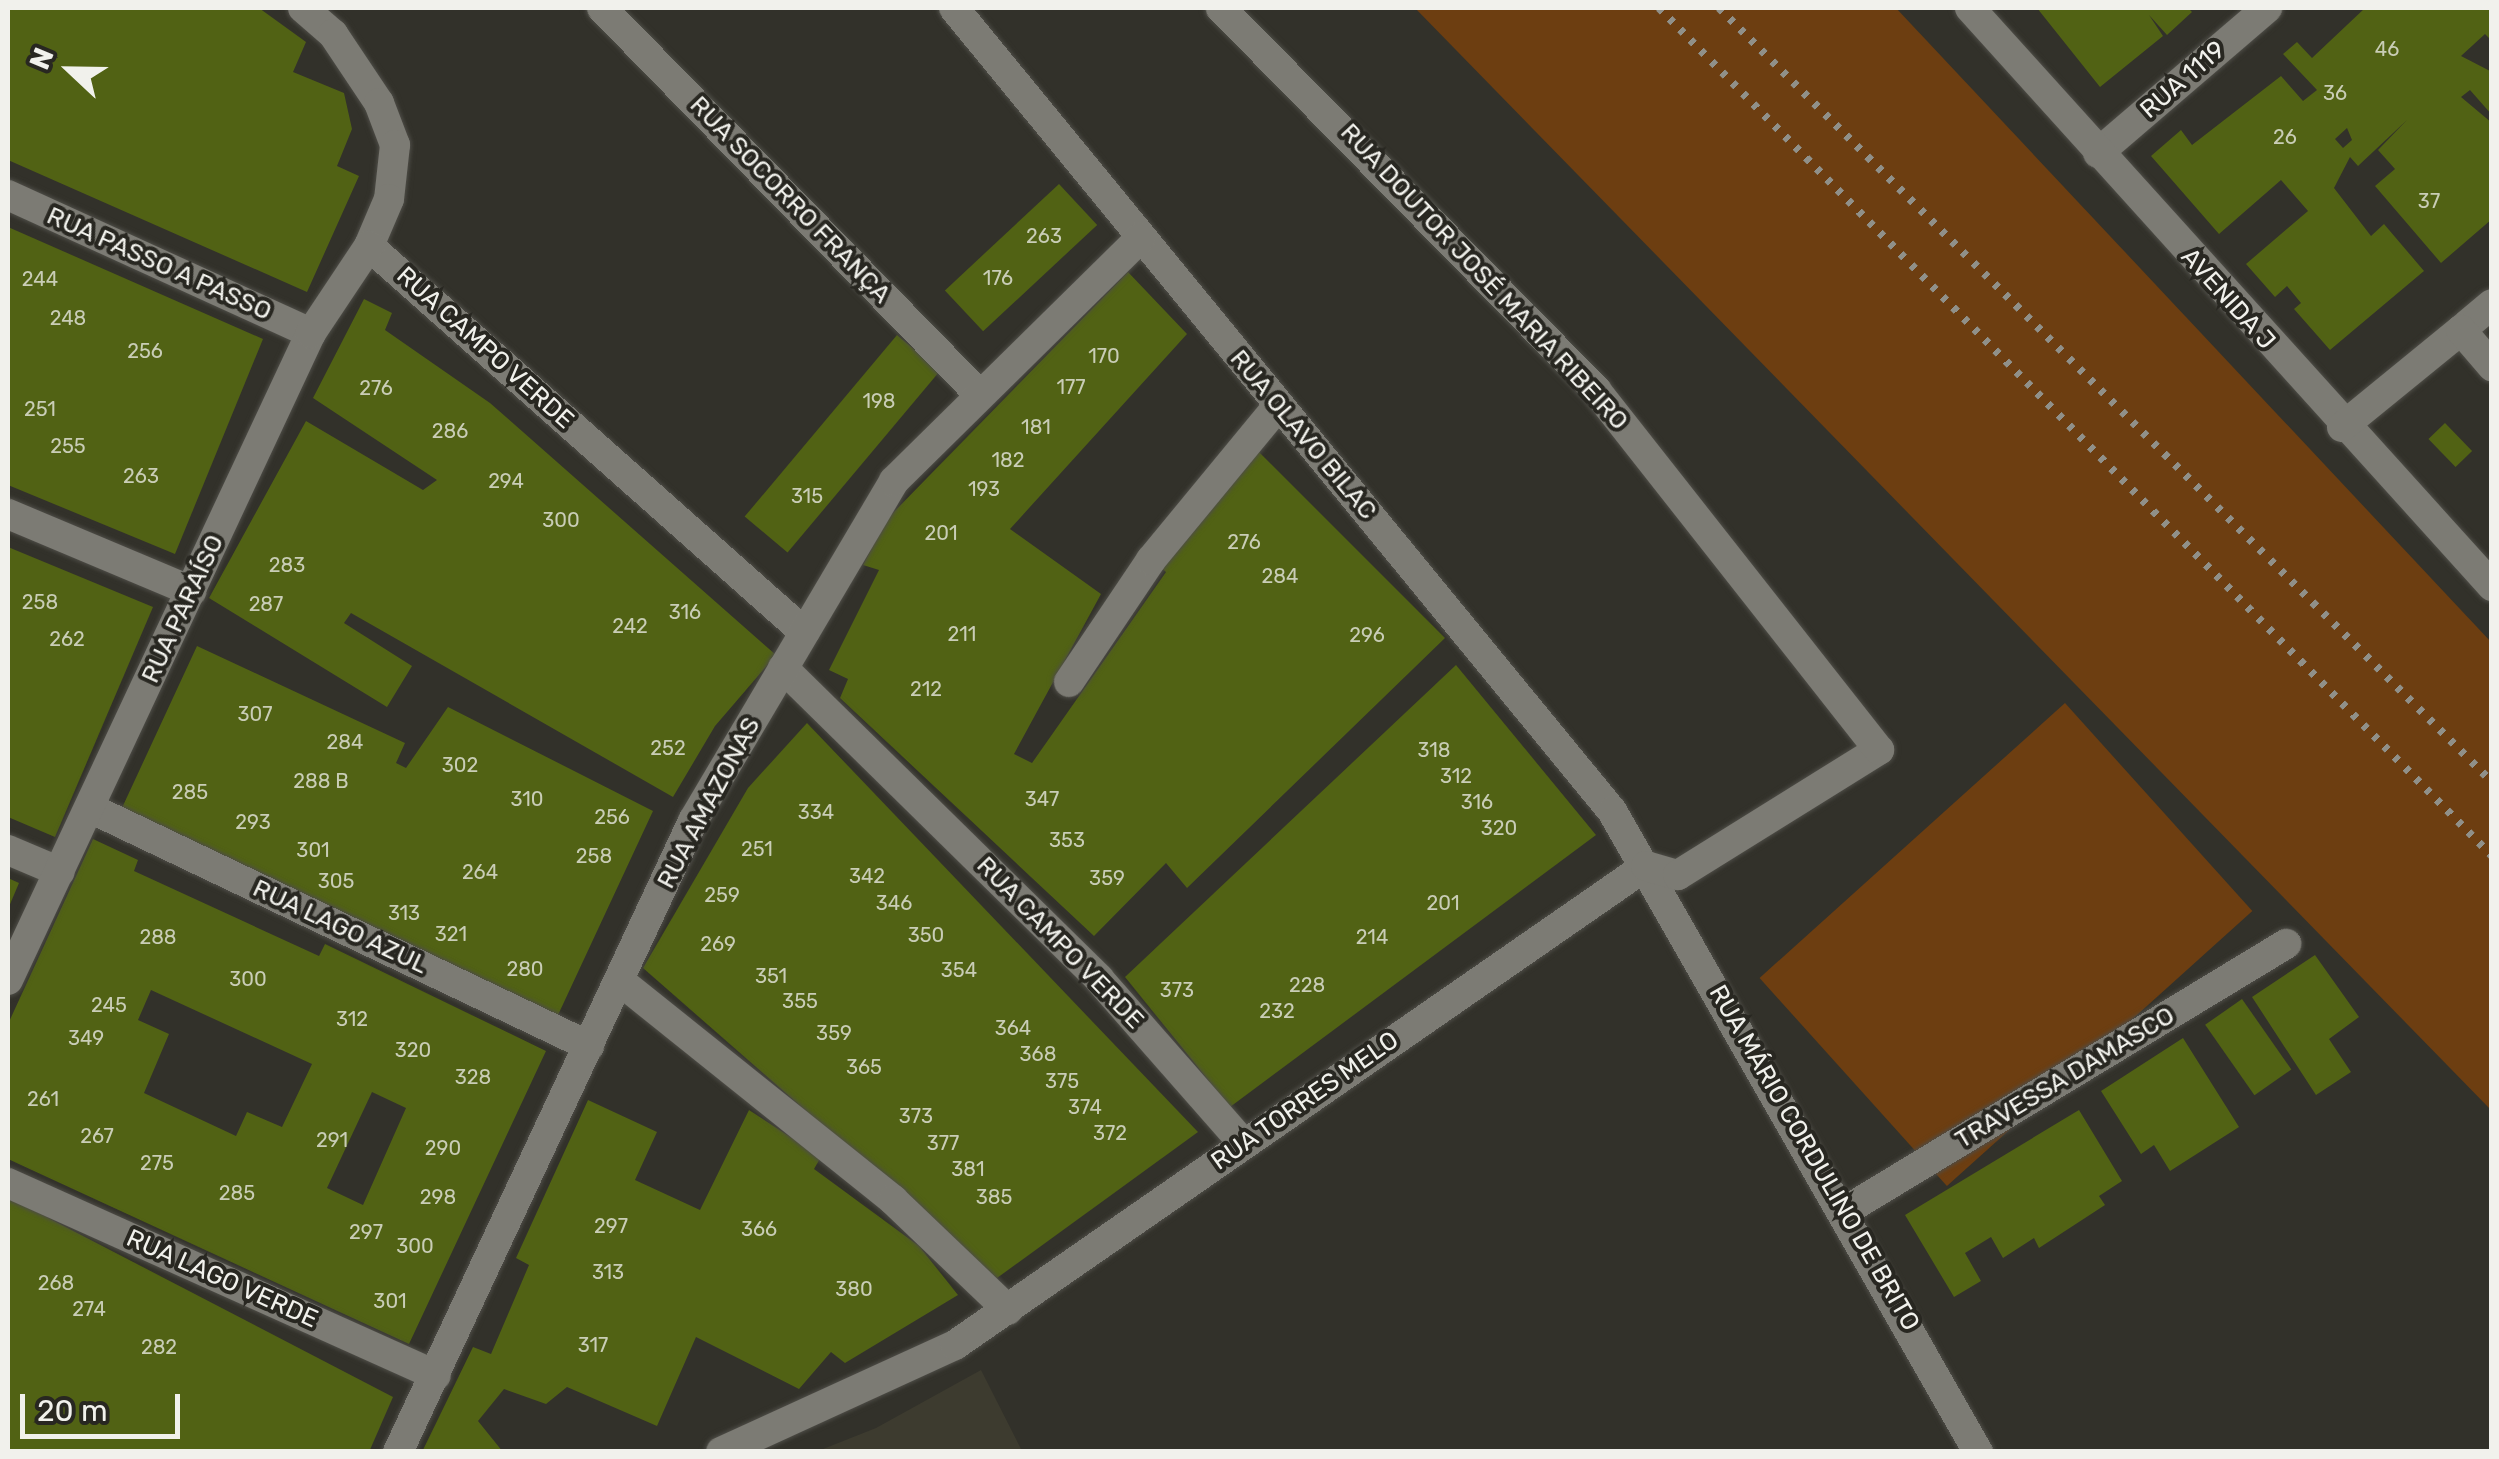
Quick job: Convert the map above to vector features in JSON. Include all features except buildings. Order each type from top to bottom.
[{"type":"street","points":[[303,8],[380,103],[395,146],[389,200],[369,246]]},
{"type":"street","name":"RUA SOCORRO FRANÇA","points":[[602,8],[978,392]]},
{"type":"street","name":"RUA OLAVO BILAC","points":[[954,8],[1277,406],[1470,630],[1646,866]]},
{"type":"street","name":"RUA DOUTOR JOSÉ MARIA RIBEIRO","points":[[1221,8],[1597,391],[1879,750],[1678,875],[1646,866]]},
{"type":"street","name":"AVENIDA J","points":[[1970,8],[2342,428],[2492,586]]},
{"type":"street","name":"RUA 1119","points":[[2098,154],[2267,8]]},
{"type":"street","name":"RUA PASSO A PASSO","points":[[8,195],[311,333]]},
{"type":"street","name":"RUA AMAZONAS","points":[[398,1452],[693,822],[894,481],[978,392],[1141,237]]},
{"type":"street","name":"RUA PARAÍSO","points":[[8,980],[311,333],[369,246]]},
{"type":"street","name":"RUA CAMPO VERDE","points":[[369,246],[804,632]]},
{"type":"street","points":[[2342,428],[2492,304]]},
{"type":"street","points":[[2461,330],[2492,366]]},
{"type":"street","points":[[1069,682],[1151,560],[1277,406]]},
{"type":"street","points":[[8,514],[191,591]]},
{"type":"street","name":"RUA CAMPO VERDE","points":[[783,668],[1099,979],[1244,1143]]},
{"type":"street","name":"RUA LAGO AZUL","points":[[90,808],[590,1046]]},
{"type":"street","points":[[8,850],[60,872]]},
{"type":"street","name":"RUA TORRES MELO","points":[[721,1452],[955,1345],[1646,866]]},
{"type":"street","name":"RUA MÁRIO CORDULINO DE BRITO","points":[[1646,866],[1845,1211],[1978,1452]]},
{"type":"street","name":"TRAVESSA DAMASCO","points":[[1845,1211],[2286,944]]},
{"type":"street","points":[[620,980],[893,1200],[1008,1310]]},
{"type":"street","name":"RUA LAGO VERDE","points":[[8,1183],[436,1375]]},
{"type":"shaded area","points":[[1415,8],[1896,8],[2491,642],[2491,1110]]},
{"type":"shaded area","points":[[2065,703],[2252,911],[1947,1186],[1760,978]]},
{"type":"shaded area","points":[[981,1370],[1022,1451],[818,1451],[876,1428]]},
{"type":"railway","points":[[1659,8],[2492,856]]},
{"type":"railway","points":[[1719,8],[2492,782]]}]
